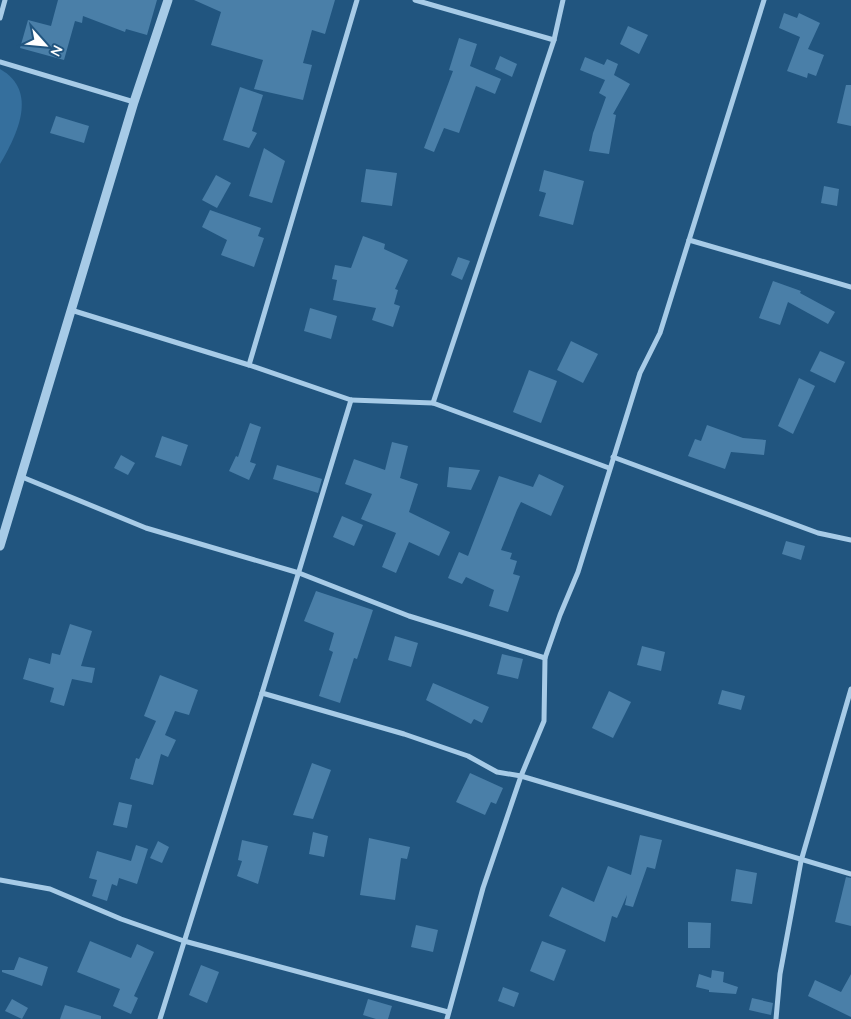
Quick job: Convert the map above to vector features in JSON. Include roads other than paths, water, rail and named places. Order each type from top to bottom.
[{"type":"street","points":[[0,18],[5,0]]},
{"type":"street","points":[[0,546],[134,102],[168,0]]},
{"type":"street","points":[[249,365],[357,0]]},
{"type":"street","points":[[415,0],[554,40]]},
{"type":"street","points":[[433,403],[554,40],[563,0]]},
{"type":"street","points":[[447,1019],[483,888],[521,776],[544,720],[545,658],[578,572],[640,373],[660,333],[764,0]]},
{"type":"street","points":[[0,62],[134,102]]},
{"type":"street","points":[[689,240],[851,287]]},
{"type":"street","points":[[71,310],[249,365],[351,400],[433,403],[609,468]]},
{"type":"street","points":[[160,1019],[351,400]]},
{"type":"street","points":[[613,457],[818,533],[851,540]]},
{"type":"street","points":[[22,477],[146,528],[299,573],[409,616],[545,658]]},
{"type":"street","points":[[776,1019],[780,974],[801,861],[851,689]]},
{"type":"street","points":[[262,693],[404,734],[468,756],[497,772],[521,776],[801,861],[851,874]]},
{"type":"street","points":[[0,880],[50,889],[121,919],[184,941],[448,1012]]}]
